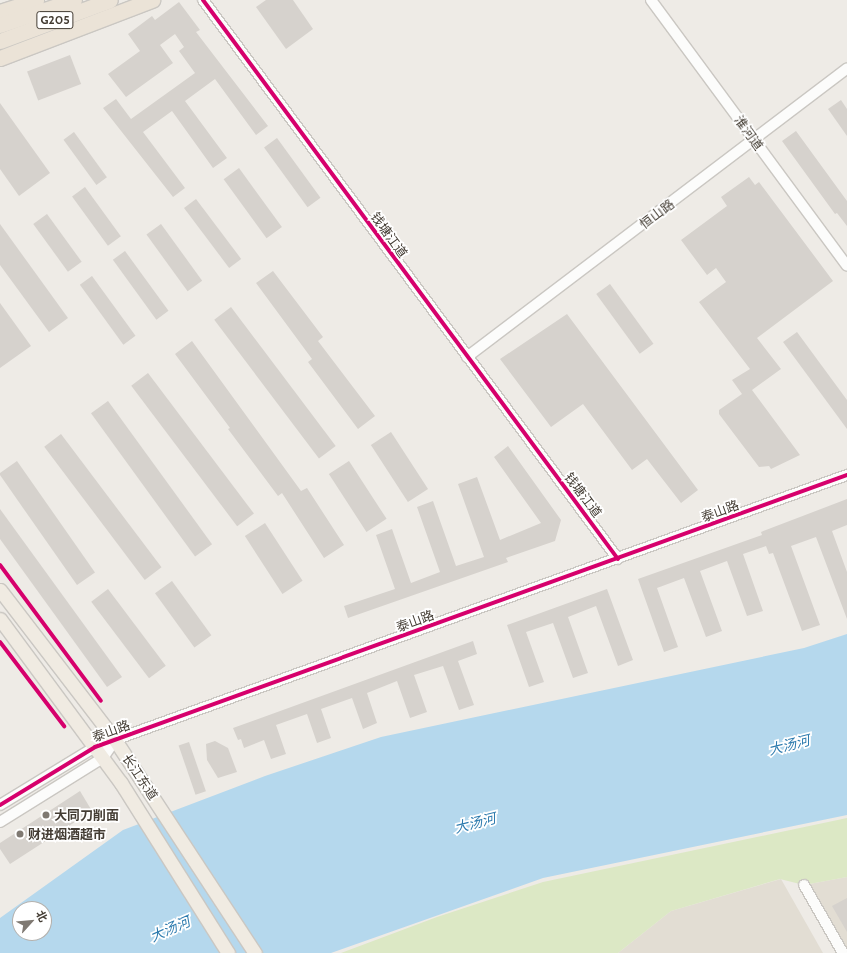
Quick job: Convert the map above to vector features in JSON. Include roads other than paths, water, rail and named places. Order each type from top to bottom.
[{"type":"highway","points":[[0,12],[36,0]]},
{"type":"highway","name":"G205","points":[[0,25],[74,0]]},
{"type":"highway","name":"G205","points":[[0,41],[110,0]]},
{"type":"highway","points":[[0,58],[152,0]]},
{"type":"main road","name":"长江东道","points":[[0,590],[115,740],[255,953]]},
{"type":"main road","name":"长江东道","points":[[0,619],[95,746],[228,953]]},
{"type":"street","name":"钱塘江道","points":[[203,0],[618,559]]},
{"type":"street","name":"淮河道","points":[[651,0],[847,266]]},
{"type":"street","name":"恒山路","points":[[467,357],[847,69]]},
{"type":"street","name":"泰山路","points":[[0,805],[95,746],[618,559],[847,475]]},
{"type":"street","points":[[0,822],[103,758],[115,740]]},
{"type":"street","points":[[804,885],[843,953]]},
{"type":"water","name":"大汤河","points":[[847,634],[847,815],[543,878],[331,953],[0,953],[0,918],[12,909],[12,941],[52,941],[52,901],[24,901],[123,830],[265,776],[381,737],[804,648]]},
{"type":"place","name":"大同刀削面","points":[[46,815]]},
{"type":"place","name":"财进烟酒超市","points":[[20,834]]}]
